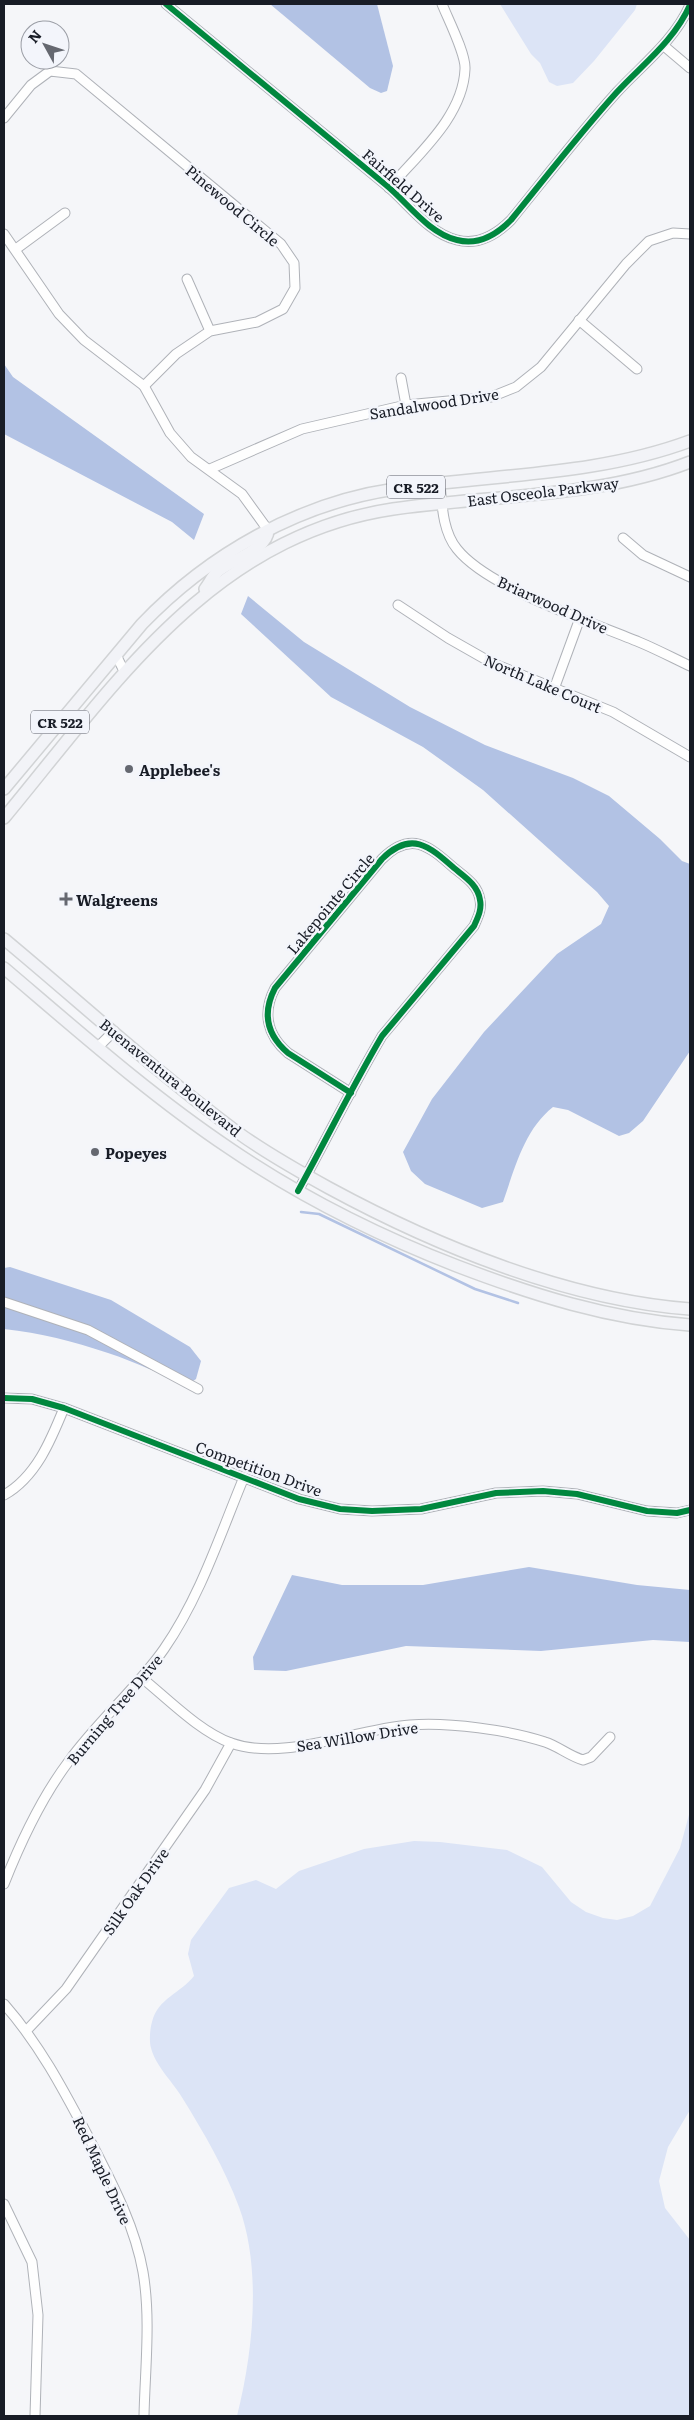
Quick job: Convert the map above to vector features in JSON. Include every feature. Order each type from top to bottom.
[{"type":"main road","name":"East Osceola Parkway","points":[[4,790],[165,599],[229,551],[268,530],[324,506],[360,496],[440,484],[607,464],[661,452],[690,441]]},
{"type":"main road","name":"East Osceola Parkway","points":[[4,818],[125,672],[159,634],[198,598],[252,560],[305,534],[333,524],[390,510],[622,482],[690,462]]},
{"type":"main road","points":[[198,598],[217,572],[259,546],[266,539],[268,530]]},
{"type":"main road","name":"Buenaventura Boulevard","points":[[4,939],[184,1091],[239,1134],[306,1176],[370,1210],[447,1245],[508,1267],[570,1287],[639,1303],[690,1309]]},
{"type":"main road","name":"Buenaventura Boulevard","points":[[4,968],[98,1047],[230,1149],[298,1191],[371,1230],[502,1283],[555,1300],[633,1319],[690,1326]]},
{"type":"street","name":"Fairfield Drive","points":[[166,4],[389,188],[431,226],[448,237],[465,242],[491,236],[511,220],[616,92],[664,46],[682,25],[690,5]]},
{"type":"street","name":"Fairfield Drive","points":[[389,188],[443,126],[458,103],[466,68],[442,4]]},
{"type":"street","points":[[664,46],[690,68]]},
{"type":"street","name":"Pinewood Circle","points":[[4,118],[30,85],[50,71],[76,74],[281,244],[294,262],[295,288],[284,308],[257,322],[210,331],[176,354],[144,386]]},
{"type":"street","points":[[16,249],[64,213]]},
{"type":"street","name":"Sandalwood Drive","points":[[210,470],[302,429],[406,405],[490,397],[516,387],[541,367],[626,264],[649,241],[674,233],[690,234]]},
{"type":"street","points":[[4,234],[59,314],[84,340],[144,386],[170,433],[191,457],[242,494],[268,530]]},
{"type":"street","points":[[187,279],[210,331]]},
{"type":"street","points":[[579,320],[637,369]]},
{"type":"street","points":[[401,378],[406,405]]},
{"type":"street","name":"Briarwood Drive","points":[[440,484],[442,503],[452,541],[465,558],[526,595],[641,642],[690,666]]},
{"type":"street","points":[[623,538],[643,555],[690,577]]},
{"type":"street","name":"North Lake Court","points":[[398,605],[448,638],[492,663],[613,712],[690,757]]},
{"type":"street","points":[[554,689],[580,618]]},
{"type":"street","points":[[116,655],[125,672]]},
{"type":"street","name":"Lakepointe Circle","points":[[298,1191],[382,1036],[474,926],[480,911],[480,899],[475,886],[434,851],[420,844],[398,846],[382,859],[275,988],[267,1008],[269,1027],[279,1046],[288,1054],[351,1093]]},
{"type":"street","points":[[98,1047],[114,1031]]},
{"type":"street","points":[[4,1302],[88,1330],[198,1389]]},
{"type":"street","name":"Competition Drive","points":[[4,1398],[32,1399],[64,1408],[298,1499],[340,1508],[356,1510],[421,1509],[496,1493],[543,1491],[577,1494],[647,1511],[677,1513],[690,1510]]},
{"type":"street","points":[[4,1495],[42,1457],[64,1408]]},
{"type":"street","name":"Burning Tree Drive","points":[[4,1884],[38,1808],[69,1760],[142,1678],[165,1648],[196,1594],[244,1477]]},
{"type":"street","name":"Sea Willow Drive","points":[[142,1678],[207,1730],[231,1743],[266,1750],[308,1745],[350,1734],[410,1725],[445,1725],[512,1734],[547,1742],[583,1760],[592,1757],[610,1737]]},
{"type":"street","name":"Silk Oak Drive","points":[[27,2030],[66,1989],[205,1790],[231,1743]]},
{"type":"street","name":"Red Maple Drive","points":[[4,2004],[27,2030],[57,2077],[126,2213],[143,2271],[147,2324],[144,2416]]},
{"type":"street","points":[[4,2204],[32,2262],[38,2315],[35,2416]]},
{"type":"shaded area","points":[[500,4],[637,4],[635,10],[594,61],[573,83],[557,86],[549,82],[540,63],[531,54]]},
{"type":"shaded area","points":[[690,1811],[690,2110],[668,2147],[659,2181],[665,2208],[690,2240],[690,2416],[237,2416],[251,2339],[253,2311],[251,2257],[246,2231],[239,2207],[221,2165],[183,2099],[153,2055],[150,2039],[152,2022],[159,2007],[194,1976],[188,1954],[191,1940],[229,1888],[256,1880],[276,1889],[299,1871],[364,1849],[414,1841],[440,1842],[507,1850],[542,1867],[571,1902],[586,1912],[603,1918],[617,1920],[633,1916],[650,1906],[680,1848]]},
{"type":"water","points":[[270,4],[377,4],[393,66],[387,91],[381,93],[370,88]]},
{"type":"water","points":[[4,364],[13,377],[204,514],[194,540],[172,522],[4,434]]},
{"type":"water","points":[[248,596],[304,642],[410,707],[485,745],[573,778],[609,796],[660,839],[682,861],[690,864],[690,1051],[643,1121],[629,1133],[619,1136],[568,1110],[553,1107],[543,1116],[528,1138],[516,1163],[503,1202],[482,1208],[425,1184],[411,1171],[403,1152],[432,1099],[484,1032],[557,954],[601,924],[609,906],[597,892],[483,790],[423,747],[331,697],[241,614]]},
{"type":"water","points":[[10,1267],[111,1300],[190,1347],[201,1361],[196,1379],[190,1383],[82,1345],[44,1335],[4,1329],[4,1268]]},
{"type":"water","points":[[529,1567],[637,1585],[690,1590],[690,1642],[653,1640],[541,1651],[406,1646],[286,1671],[254,1670],[253,1657],[292,1575],[342,1585],[423,1585]]},
{"type":"waterway","points":[[301,1212],[319,1214],[475,1289],[518,1303]]},
{"type":"cycle path","points":[[166,4],[386,185],[419,217],[437,231],[457,240],[465,241],[487,238],[511,220],[603,108],[667,41],[676,30],[690,5]]},
{"type":"cycle path","points":[[298,1191],[382,1036],[474,926],[478,916],[480,910],[479,895],[474,886],[436,853],[419,844],[402,845],[392,850],[382,859],[275,988],[271,997],[268,1015],[271,1031],[275,1039],[288,1053],[351,1093]]},
{"type":"cycle path","points":[[4,1398],[32,1399],[64,1408],[299,1499],[340,1509],[372,1511],[421,1509],[496,1493],[543,1491],[577,1494],[647,1511],[677,1513],[690,1510]]},
{"type":"place","name":"Applebee's","points":[[129,769]]},
{"type":"place","name":"Walgreens","points":[[66,899]]},
{"type":"place","name":"Popeyes","points":[[95,1152]]}]
